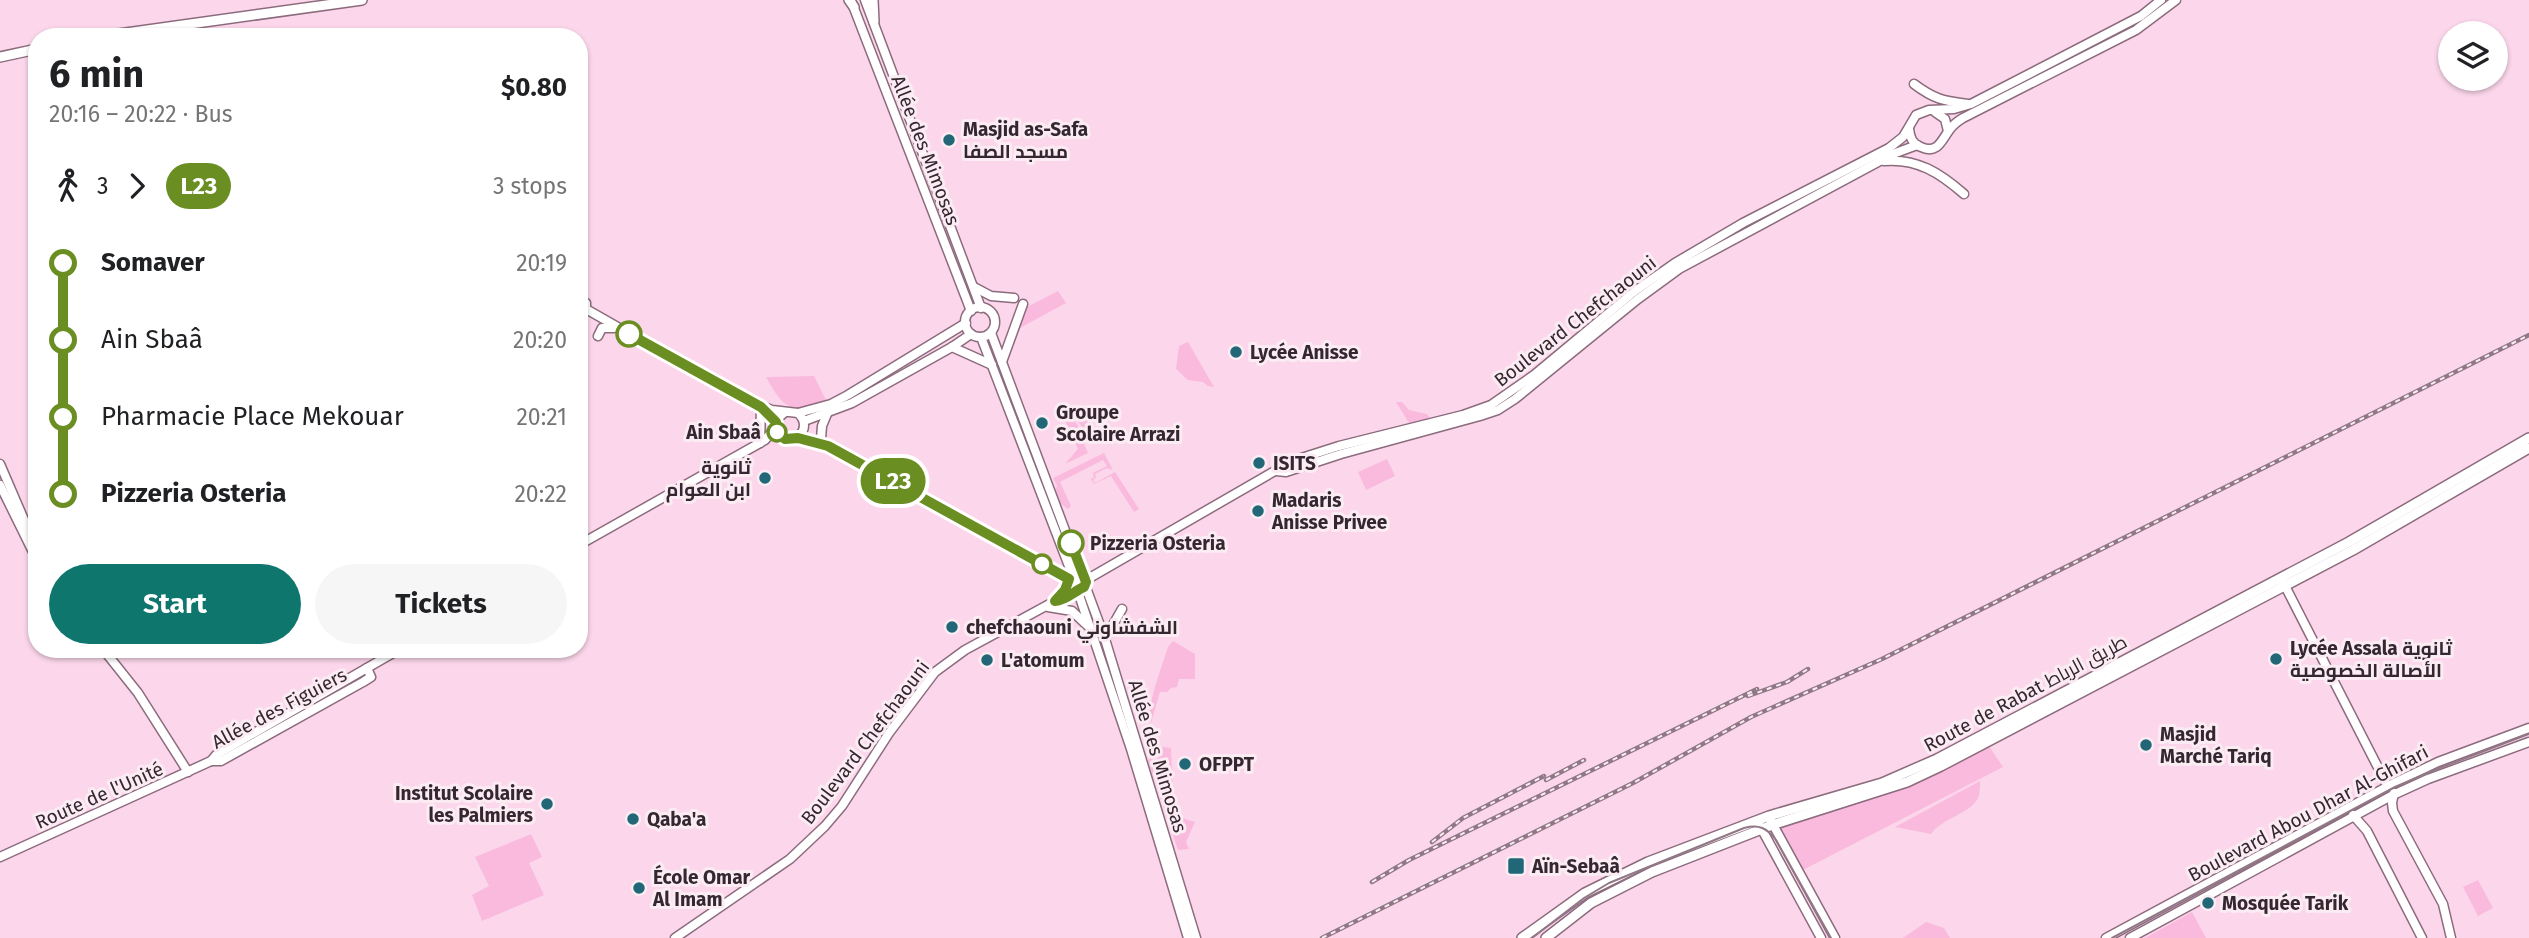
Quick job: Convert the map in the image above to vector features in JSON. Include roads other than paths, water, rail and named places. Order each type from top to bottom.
[{"type":"main road","points":[[171,28],[362,0]]},
{"type":"main road","points":[[873,0],[874,22]]},
{"type":"main road","points":[[0,57],[28,51]]},
{"type":"main road","name":"Route de Rabat طريق الرباط","points":[[1546,938],[1591,903],[1652,872],[1772,825],[1907,782],[2282,581],[2529,438]]},
{"type":"main road","name":"Route de Rabat طريق الرباط","points":[[2282,581],[2353,550],[2529,447]]},
{"type":"main road","name":"Route de Rabat طريق الرباط","points":[[1522,938],[1556,912],[1604,882],[1648,862],[1757,820],[1901,776],[2056,701]]},
{"type":"street","name":"Allée des Mimosas","points":[[865,0],[981,307]]},
{"type":"street","name":"Boulevard Chefchaouni","points":[[675,938],[784,863],[825,826],[842,806],[889,733],[935,672],[965,650],[1055,601],[1078,580],[1097,572],[1292,461],[1491,405],[1534,374],[1635,291],[1675,263],[1743,223],[1889,148],[1909,129],[1916,115],[1929,110],[1935,112],[1971,104],[2140,16],[2161,0]]},
{"type":"street","name":"Boulevard Chefchaouni","points":[[1276,471],[1286,472],[1329,457],[1498,410],[1638,299],[1679,270],[1881,161],[1917,145],[1927,149],[1939,146],[1947,137],[1948,131],[1962,118],[2136,30],[2176,0]]},
{"type":"street","name":"Allée des Mimosas","points":[[851,2],[971,311]]},
{"type":"street","points":[[1914,84],[1930,96],[1943,101],[1971,104]]},
{"type":"street","points":[[1935,112],[1945,119],[1948,131]]},
{"type":"street","points":[[1909,129],[1911,139],[1917,145]]},
{"type":"street","points":[[1881,161],[1910,162],[1928,168],[1946,178],[1964,194]]},
{"type":"street","points":[[974,287],[991,296],[1014,298]]},
{"type":"street","points":[[1002,362],[1023,304]]},
{"type":"street","points":[[588,314],[761,407],[797,413],[831,404],[848,395],[965,323],[971,311],[981,307],[990,311],[995,326],[991,333],[981,337],[971,334],[965,323]]},
{"type":"street","points":[[598,336],[602,328],[618,328]]},
{"type":"street","name":"Allée des Mimosas","points":[[991,333],[1078,580],[1188,938]]},
{"type":"street","points":[[798,438],[804,425],[852,403],[971,334]]},
{"type":"street","name":"Allée des Mimosas","points":[[981,337],[1078,580],[1105,639],[1196,938]]},
{"type":"street","points":[[952,347],[992,365]]},
{"type":"street","points":[[761,407],[776,425],[781,437]]},
{"type":"street","points":[[761,407],[762,441]]},
{"type":"street","points":[[762,441],[785,412]]},
{"type":"street","points":[[797,413],[804,425],[828,446]]},
{"type":"street","points":[[821,439],[827,414]]},
{"type":"street","points":[[588,540],[762,441],[781,437],[789,440],[798,438],[828,446],[1078,580]]},
{"type":"street","points":[[0,464],[28,529]]},
{"type":"street","points":[[0,485],[28,542]]},
{"type":"street","points":[[2282,581],[2382,775],[2392,788],[2393,811],[2443,904],[2451,938]]},
{"type":"street","points":[[1045,607],[1072,611],[1093,631]]},
{"type":"street","points":[[1105,639],[1122,609]]},
{"type":"street","points":[[110,658],[138,693],[188,772]]},
{"type":"street","name":"Allée des Figuiers","points":[[211,761],[216,755],[369,673],[388,658]]},
{"type":"street","name":"Boulevard Abou Dhar Al-Ghifari","points":[[2106,938],[2438,762],[2529,728]]},
{"type":"street","name":"Boulevard Abou Dhar Al-Ghifari","points":[[2130,938],[2355,817],[2392,788],[2428,779],[2529,742]]},
{"type":"street","name":"Route de l'Unité","points":[[0,857],[211,761]]},
{"type":"street","points":[[2352,806],[2351,813],[2367,831],[2423,938]]},
{"type":"street","points":[[1769,816],[1835,938]]},
{"type":"street","points":[[1757,820],[1821,938]]},
{"type":"tram line","points":[[2112,938],[2395,787],[2529,734]]},
{"type":"tram line","points":[[1532,938],[1584,898],[1609,883],[1754,826],[1766,830],[1776,840],[1831,938]]},
{"type":"railway","points":[[1322,938],[1633,783],[1751,717],[1882,659],[2529,335]]},
{"type":"railway","points":[[1748,696],[1787,682],[1808,669]]},
{"type":"railway","points":[[1372,882],[1409,860],[1757,689]]},
{"type":"railway","points":[[1546,780],[1584,760]]},
{"type":"railway","points":[[1432,842],[1463,818],[1544,776]]},
{"type":"place","name":"Masjid as-Safa مسجد الصفا","points":[[949,140]]},
{"type":"place","name":"Lycée Anisse","points":[[1236,352]]},
{"type":"place","name":"Groupe Scolaire Arrazi","points":[[1042,423]]},
{"type":"place","name":"Ain Sbaâ","points":[[777,432]]},
{"type":"place","name":"ISITS","points":[[1259,463]]},
{"type":"place","name":"ثانوية ابن العوام","points":[[765,478]]},
{"type":"place","name":"Madaris Anisse Privee","points":[[1258,511]]},
{"type":"place","name":"Pizzeria Osteria","points":[[1071,543]]},
{"type":"place","name":"chefchaouni الشفشاوني","points":[[952,627]]},
{"type":"place","name":"Lycée Assala ثانوية الأصالة الخصوصية","points":[[2276,659]]},
{"type":"place","name":"L'atomum","points":[[987,660]]},
{"type":"place","name":"Masjid Marché Tariq","points":[[2146,745]]},
{"type":"place","name":"OFPPT","points":[[1185,764]]},
{"type":"place","name":"Institut Scolaire les Palmiers","points":[[547,804]]},
{"type":"place","name":"Qaba'a","points":[[633,819]]},
{"type":"place","name":"Aïn-Sebaâ","points":[[1516,866]]},
{"type":"place","name":"École Omar Al Imam","points":[[639,888]]},
{"type":"place","name":"Mosquée Tarik","points":[[2208,903]]}]
